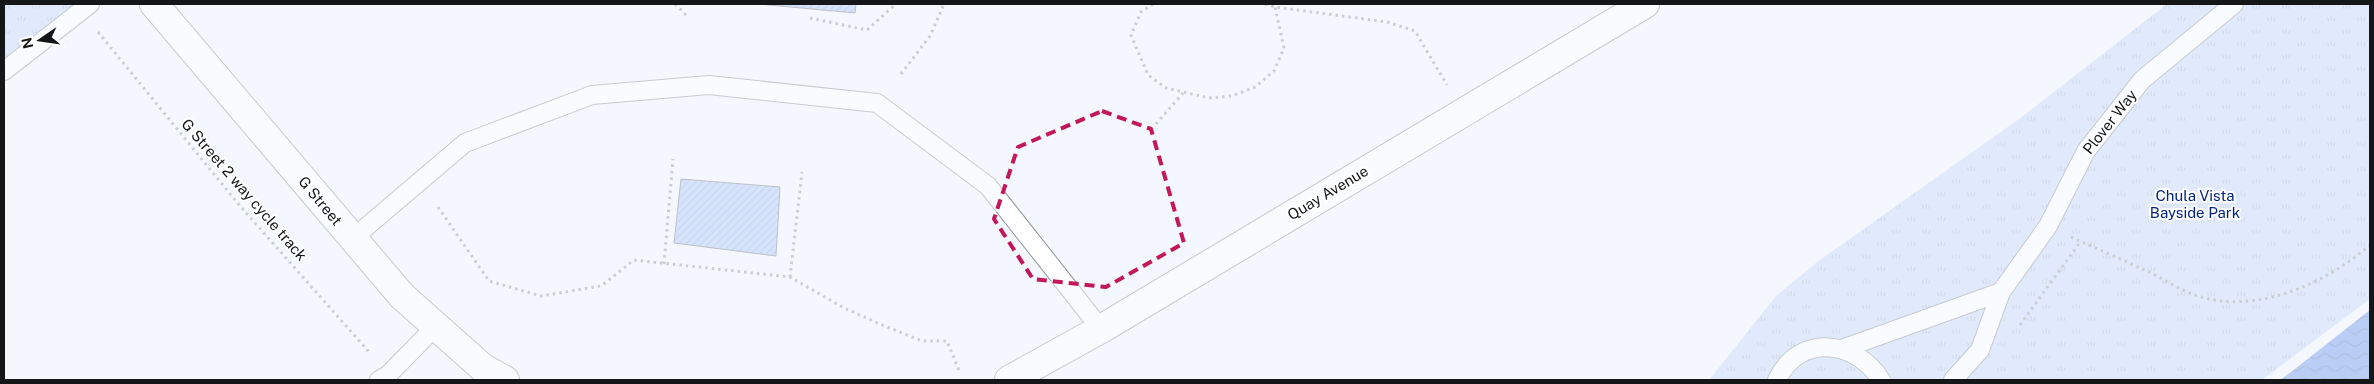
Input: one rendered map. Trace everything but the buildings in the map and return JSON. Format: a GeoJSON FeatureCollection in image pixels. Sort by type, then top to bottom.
{"type":"FeatureCollection","features":[{"type":"Feature","properties":{"kind":"street","name":"G Street"},"geometry":{"type":"LineString","coordinates":[[154,4],[402,296],[482,368],[505,380]]}},
{"type":"Feature","properties":{"kind":"street","name":"Quay Avenue"},"geometry":{"type":"LineString","coordinates":[[1009,380],[1101,329],[1645,4]]}},
{"type":"Feature","properties":{"kind":"lane","name":"Plover Way"},"geometry":{"type":"LineString","coordinates":[[1953,380],[1980,350],[2001,292],[2048,226],[2086,151],[2142,80],[2234,4]]}},
{"type":"Feature","properties":{"kind":"lane"},"geometry":{"type":"LineString","coordinates":[[4,71],[86,7]]}},
{"type":"Feature","properties":{"kind":"lane"},"geometry":{"type":"LineString","coordinates":[[352,239],[465,143],[592,95],[709,85],[877,103],[988,186],[1101,329]]}},
{"type":"Feature","properties":{"kind":"lane"},"geometry":{"type":"LineString","coordinates":[[1842,349],[2001,292]]}},
{"type":"Feature","properties":{"kind":"lane"},"geometry":{"type":"LineString","coordinates":[[384,378],[436,326]]}},
{"type":"Feature","properties":{"kind":"lane"},"geometry":{"type":"LineString","coordinates":[[1777,380],[1787,364],[1801,354],[1828,347],[1842,349],[1858,355],[1872,366],[1881,380]]}},
{"type":"Feature","properties":{"kind":"path"},"geometry":{"type":"LineString","coordinates":[[675,4],[688,17]]}},
{"type":"Feature","properties":{"kind":"path"},"geometry":{"type":"LineString","coordinates":[[810,18],[867,30],[896,4]]}},
{"type":"Feature","properties":{"kind":"path"},"geometry":{"type":"LineString","coordinates":[[901,74],[930,36],[944,4]]}},
{"type":"Feature","properties":{"kind":"path"},"geometry":{"type":"LineString","coordinates":[[1153,4],[1141,12],[1130,35],[1136,53],[1148,75],[1166,88],[1209,98],[1232,96],[1255,87],[1274,70],[1284,48],[1275,7]]}},
{"type":"Feature","properties":{"kind":"path"},"geometry":{"type":"LineString","coordinates":[[1265,4],[1275,7],[1387,22],[1415,31],[1447,86]]}},
{"type":"Feature","properties":{"kind":"path","name":"G Street 2 way cycle track"},"geometry":{"type":"LineString","coordinates":[[86,7],[112,52],[240,206],[354,332],[384,378]]}},
{"type":"Feature","properties":{"kind":"path"},"geometry":{"type":"LineString","coordinates":[[1156,124],[1183,93]]}},
{"type":"Feature","properties":{"kind":"path"},"geometry":{"type":"LineString","coordinates":[[664,264],[672,159]]}},
{"type":"Feature","properties":{"kind":"path"},"geometry":{"type":"LineString","coordinates":[[790,277],[802,172]]}},
{"type":"Feature","properties":{"kind":"path"},"geometry":{"type":"LineString","coordinates":[[438,207],[489,280],[541,296],[601,286],[634,260],[790,277],[844,308],[880,324],[922,341],[947,341],[960,373]]}},
{"type":"Feature","properties":{"kind":"path"},"geometry":{"type":"LineString","coordinates":[[2048,226],[2196,295],[2234,302],[2278,295],[2315,282],[2351,262],[2370,245]]}},
{"type":"Feature","properties":{"kind":"path"},"geometry":{"type":"LineString","coordinates":[[2017,329],[2081,241]]}},
{"type":"Feature","properties":{"kind":"highlighted area"},"geometry":{"type":"Polygon","coordinates":[[[1102,111],[1151,129],[1184,243],[1106,287],[1033,279],[994,219],[1018,147],[1102,111]]]}},
{"type":"Feature","properties":{"kind":"green space"},"geometry":{"type":"Polygon","coordinates":[[[4,4],[83,4],[4,62],[4,4]]]}},
{"type":"Feature","properties":{"kind":"green space","name":"Chula Vista Bayside Park"},"geometry":{"type":"Polygon","coordinates":[[[2167,4],[2370,4],[2370,299],[2262,380],[1709,380],[1776,296],[1817,262],[2019,119],[2167,4]]]}},
{"type":"Feature","properties":{"kind":"water"},"geometry":{"type":"Polygon","coordinates":[[[2370,310],[2370,380],[2280,380],[2291,372],[2370,310]]]}}]}
